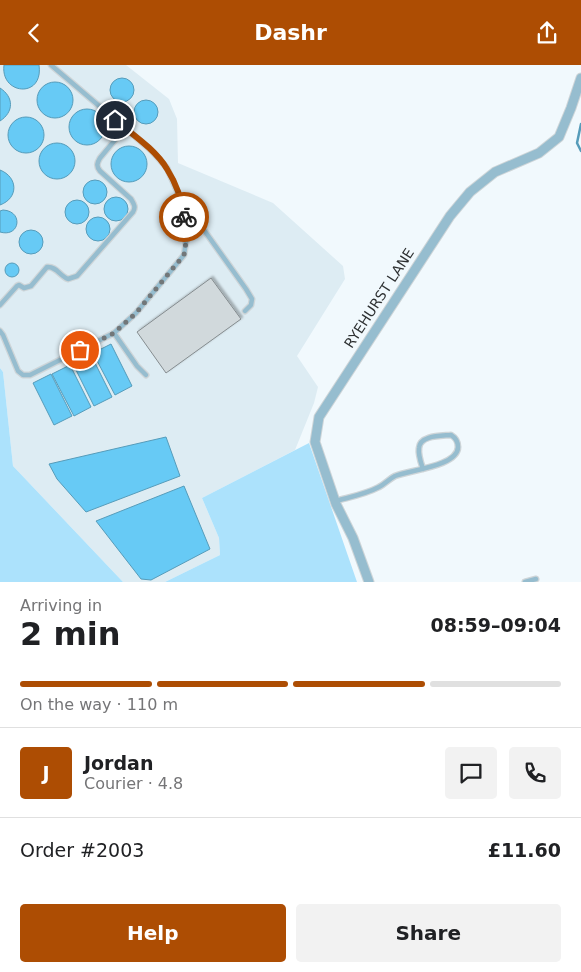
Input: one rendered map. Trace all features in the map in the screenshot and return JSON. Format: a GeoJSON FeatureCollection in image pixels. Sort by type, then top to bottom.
{"type":"FeatureCollection","features":[{"type":"Feature","properties":{"kind":"street","name":"RYEHURST LANE"},"geometry":{"type":"LineString","coordinates":[[369,582],[353,538],[336,501],[315,442],[319,417],[450,216],[470,192],[495,172],[539,153],[559,137],[581,78]]}},
{"type":"Feature","properties":{"kind":"lane"},"geometry":{"type":"LineString","coordinates":[[51,65],[151,150],[167,168],[182,202],[252,299],[251,305],[245,311]]}},
{"type":"Feature","properties":{"kind":"lane"},"geometry":{"type":"LineString","coordinates":[[0,305],[17,286],[19,285],[24,288],[31,286],[47,267],[54,268],[68,279],[77,276],[133,212],[135,209],[131,199],[100,171],[97,165],[100,158],[125,128]]}},
{"type":"Feature","properties":{"kind":"lane"},"geometry":{"type":"LineString","coordinates":[[0,331],[18,371],[27,376],[114,333],[136,313],[184,255],[187,235],[182,202]]}},
{"type":"Feature","properties":{"kind":"lane"},"geometry":{"type":"LineString","coordinates":[[114,333],[137,366],[146,375]]}},
{"type":"Feature","properties":{"kind":"lane"},"geometry":{"type":"LineString","coordinates":[[336,501],[378,488],[394,477],[423,469],[443,463],[456,455],[457,439],[451,435],[425,439],[418,450],[423,469]]}},
{"type":"Feature","properties":{"kind":"lane"},"geometry":{"type":"LineString","coordinates":[[525,582],[536,579]]}},
{"type":"Feature","properties":{"kind":"shaded area"},"geometry":{"type":"Polygon","coordinates":[[[0,65],[126,65],[169,99],[177,119],[178,163],[273,203],[343,266],[345,279],[297,356],[318,387],[314,403],[295,450],[202,498],[219,538],[220,555],[165,582],[123,582],[13,466],[3,372],[0,368],[0,65]]]}},
{"type":"Feature","properties":{"kind":"shaded area"},"geometry":{"type":"Polygon","coordinates":[[[4,65],[39,65],[39,76],[35,84],[29,88],[15,87],[8,82],[4,65]]]}},
{"type":"Feature","properties":{"kind":"shaded area"},"geometry":{"type":"Polygon","coordinates":[[[122,78],[130,82],[134,90],[130,98],[122,102],[114,98],[110,90],[114,82],[122,78]]]}},
{"type":"Feature","properties":{"kind":"shaded area"},"geometry":{"type":"Polygon","coordinates":[[[55,82],[62,83],[68,87],[72,93],[72,107],[68,113],[62,117],[55,118],[48,117],[42,113],[38,107],[37,100],[38,93],[42,87],[48,83],[55,82]]]}},
{"type":"Feature","properties":{"kind":"shaded area"},"geometry":{"type":"Polygon","coordinates":[[[0,88],[10,100],[10,109],[0,121],[0,88]]]}},
{"type":"Feature","properties":{"kind":"shaded area"},"geometry":{"type":"Polygon","coordinates":[[[146,100],[154,104],[158,112],[154,120],[146,124],[138,120],[134,112],[138,104],[146,100]]]}},
{"type":"Feature","properties":{"kind":"shaded area"},"geometry":{"type":"Polygon","coordinates":[[[87,109],[94,110],[100,114],[104,120],[104,134],[100,140],[94,144],[87,145],[80,144],[74,140],[70,134],[69,127],[70,120],[74,114],[80,110],[87,109]]]}},
{"type":"Feature","properties":{"kind":"shaded area"},"geometry":{"type":"Polygon","coordinates":[[[26,117],[33,118],[39,122],[43,128],[43,142],[39,148],[33,152],[26,153],[19,152],[13,148],[9,142],[8,135],[9,128],[13,122],[19,118],[26,117]]]}},
{"type":"Feature","properties":{"kind":"shaded area"},"geometry":{"type":"Polygon","coordinates":[[[57,143],[64,144],[70,148],[74,154],[74,168],[70,174],[64,178],[57,179],[50,178],[44,174],[40,168],[39,161],[40,154],[44,148],[50,144],[57,143]]]}},
{"type":"Feature","properties":{"kind":"shaded area"},"geometry":{"type":"Polygon","coordinates":[[[129,146],[136,147],[142,151],[146,157],[146,171],[142,177],[136,181],[129,182],[122,181],[116,177],[112,171],[111,164],[112,157],[116,151],[122,147],[129,146]]]}},
{"type":"Feature","properties":{"kind":"shaded area"},"geometry":{"type":"Polygon","coordinates":[[[0,170],[10,177],[14,187],[11,198],[0,205],[0,170]]]}},
{"type":"Feature","properties":{"kind":"shaded area"},"geometry":{"type":"Polygon","coordinates":[[[95,180],[103,184],[107,192],[103,200],[95,204],[87,200],[83,192],[87,184],[95,180]]]}},
{"type":"Feature","properties":{"kind":"shaded area"},"geometry":{"type":"Polygon","coordinates":[[[116,197],[124,201],[128,209],[124,217],[116,221],[108,217],[104,209],[108,201],[116,197]]]}},
{"type":"Feature","properties":{"kind":"shaded area"},"geometry":{"type":"Polygon","coordinates":[[[77,200],[85,204],[89,212],[85,220],[77,224],[69,220],[65,212],[69,204],[77,200]]]}},
{"type":"Feature","properties":{"kind":"shaded area"},"geometry":{"type":"Polygon","coordinates":[[[0,211],[10,211],[17,219],[15,228],[7,233],[0,232],[0,211]]]}},
{"type":"Feature","properties":{"kind":"shaded area"},"geometry":{"type":"Polygon","coordinates":[[[98,217],[106,221],[110,229],[106,237],[98,241],[90,237],[86,229],[90,221],[98,217]]]}},
{"type":"Feature","properties":{"kind":"shaded area"},"geometry":{"type":"Polygon","coordinates":[[[31,230],[39,234],[43,242],[39,250],[31,254],[23,250],[19,242],[23,234],[31,230]]]}},
{"type":"Feature","properties":{"kind":"shaded area"},"geometry":{"type":"Polygon","coordinates":[[[9,263],[15,263],[19,270],[15,277],[9,277],[5,273],[5,267],[9,263]]]}},
{"type":"Feature","properties":{"kind":"shaded area"},"geometry":{"type":"Polygon","coordinates":[[[111,344],[132,386],[115,395],[93,353],[111,344]]]}},
{"type":"Feature","properties":{"kind":"shaded area"},"geometry":{"type":"Polygon","coordinates":[[[91,355],[112,397],[94,406],[73,364],[91,355]]]}},
{"type":"Feature","properties":{"kind":"shaded area"},"geometry":{"type":"Polygon","coordinates":[[[70,365],[91,407],[74,416],[52,374],[70,365]]]}},
{"type":"Feature","properties":{"kind":"shaded area"},"geometry":{"type":"Polygon","coordinates":[[[0,368],[3,372],[13,466],[123,582],[0,582],[0,368]]]}},
{"type":"Feature","properties":{"kind":"shaded area"},"geometry":{"type":"Polygon","coordinates":[[[51,374],[72,416],[54,425],[33,383],[51,374]]]}},
{"type":"Feature","properties":{"kind":"shaded area"},"geometry":{"type":"Polygon","coordinates":[[[166,437],[180,476],[86,512],[57,479],[49,464],[166,437]]]}},
{"type":"Feature","properties":{"kind":"shaded area"},"geometry":{"type":"Polygon","coordinates":[[[309,443],[357,582],[165,582],[220,555],[219,538],[202,498],[309,443]]]}},
{"type":"Feature","properties":{"kind":"shaded area"},"geometry":{"type":"Polygon","coordinates":[[[184,486],[210,549],[151,580],[141,579],[96,521],[184,486]]]}},
{"type":"Feature","properties":{"kind":"building"},"geometry":{"type":"Polygon","coordinates":[[[211,278],[241,319],[166,373],[137,332],[211,278]]]}},
{"type":"Feature","properties":{"kind":"waterway"},"geometry":{"type":"LineString","coordinates":[[581,124],[577,143],[581,151]]}},
{"type":"Feature","properties":{"kind":"way so far"},"geometry":{"type":"LineString","coordinates":[[80,350],[114,333],[136,313],[184,255],[187,235],[184,217]]}},
{"type":"Feature","properties":{"kind":"route"},"geometry":{"type":"LineString","coordinates":[[115,120],[151,150],[167,168],[182,202],[184,217]]}}]}
